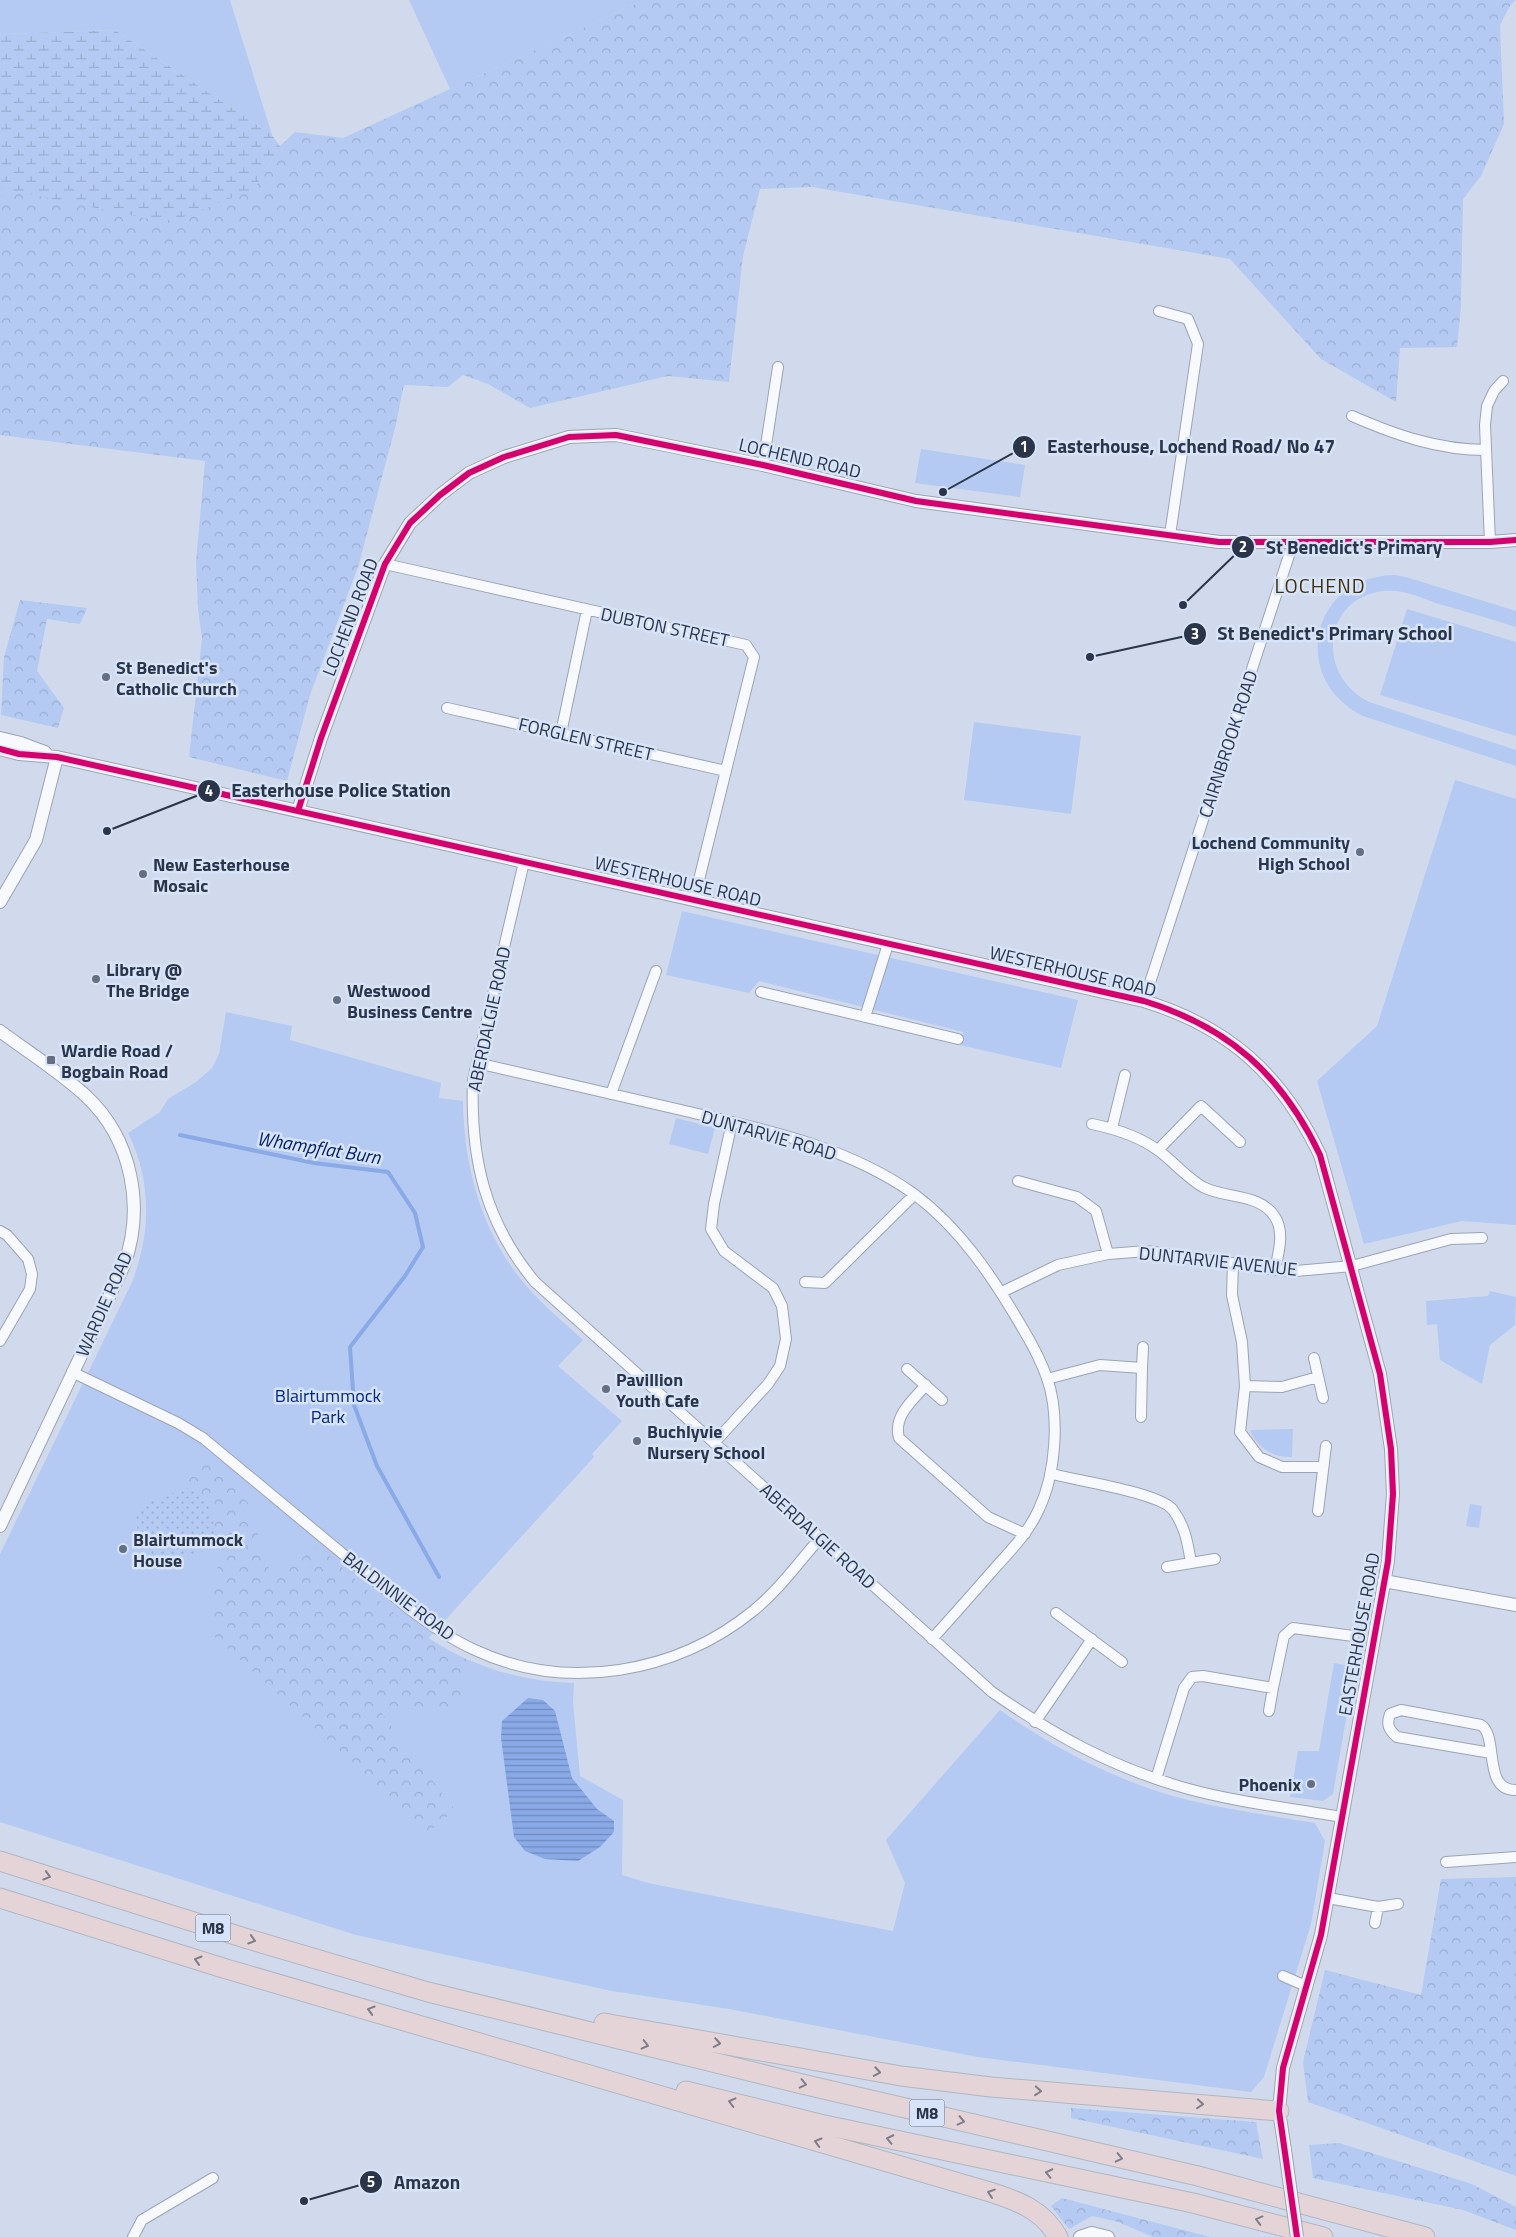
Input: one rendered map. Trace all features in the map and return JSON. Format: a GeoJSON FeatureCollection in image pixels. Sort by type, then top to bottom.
{"type":"FeatureCollection","features":[{"type":"Feature","properties":{"kind":"highway","name":"M8"},"geometry":{"type":"LineString","coordinates":[[0,1861],[248,1939],[428,1992],[802,2084],[1198,2176],[1425,2237]]}},
{"type":"Feature","properties":{"kind":"highway","name":"M8"},"geometry":{"type":"LineString","coordinates":[[0,1898],[223,1968],[990,2192],[1034,2209],[1054,2228],[1058,2237]]}},
{"type":"Feature","properties":{"kind":"highway"},"geometry":{"type":"LineString","coordinates":[[428,1992],[901,2076],[991,2087],[1279,2111]]}},
{"type":"Feature","properties":{"kind":"highway","name":"M8"},"geometry":{"type":"LineString","coordinates":[[418,2024],[820,2124],[1193,2203],[1323,2237]]}},
{"type":"Feature","properties":{"kind":"street"},"geometry":{"type":"LineString","coordinates":[[1159,311],[1188,319],[1198,344],[1170,535]]}},
{"type":"Feature","properties":{"kind":"street"},"geometry":{"type":"LineString","coordinates":[[763,465],[778,367]]}},
{"type":"Feature","properties":{"kind":"street"},"geometry":{"type":"LineString","coordinates":[[1490,542],[1485,425],[1488,406],[1494,391],[1503,381]]}},
{"type":"Feature","properties":{"kind":"street"},"geometry":{"type":"LineString","coordinates":[[1352,416],[1397,435],[1458,450],[1486,450]]}},
{"type":"Feature","properties":{"kind":"street","name":"LOCHEND ROAD"},"geometry":{"type":"LineString","coordinates":[[298,811],[321,738],[385,564],[410,523],[440,495],[469,473],[504,456],[569,437],[616,435],[763,465],[916,501],[1219,542],[1490,542],[1516,540]]}},
{"type":"Feature","properties":{"kind":"street","name":"CAIRNBROOK ROAD"},"geometry":{"type":"LineString","coordinates":[[1144,1001],[1293,543]]}},
{"type":"Feature","properties":{"kind":"street","name":"DUBTON STREET"},"geometry":{"type":"LineString","coordinates":[[385,564],[746,645],[754,656],[694,900]]}},
{"type":"Feature","properties":{"kind":"street"},"geometry":{"type":"LineString","coordinates":[[561,734],[588,610]]}},
{"type":"Feature","properties":{"kind":"street","name":"FORGLEN STREET"},"geometry":{"type":"LineString","coordinates":[[447,708],[726,771]]}},
{"type":"Feature","properties":{"kind":"street","name":"WESTERHOUSE ROAD"},"geometry":{"type":"LineString","coordinates":[[0,738],[21,743],[57,757]]}},
{"type":"Feature","properties":{"kind":"street","name":"WESTERHOUSE ROAD"},"geometry":{"type":"LineString","coordinates":[[0,749],[19,754],[57,757],[1144,1001],[1172,1010],[1229,1040],[1269,1074],[1307,1126]]}},
{"type":"Feature","properties":{"kind":"street"},"geometry":{"type":"LineString","coordinates":[[0,902],[36,840],[57,757]]}},
{"type":"Feature","properties":{"kind":"street","name":"ABERDALGIE ROAD"},"geometry":{"type":"LineString","coordinates":[[524,862],[473,1080],[472,1104],[476,1159],[495,1219],[509,1246],[526,1271],[546,1293],[932,1639],[992,1692],[1036,1722],[1100,1757],[1156,1779],[1214,1795],[1342,1817]]}},
{"type":"Feature","properties":{"kind":"street"},"geometry":{"type":"LineString","coordinates":[[866,1017],[888,944]]}},
{"type":"Feature","properties":{"kind":"street"},"geometry":{"type":"LineString","coordinates":[[611,1094],[656,971]]}},
{"type":"Feature","properties":{"kind":"street"},"geometry":{"type":"LineString","coordinates":[[761,992],[958,1038]]}},
{"type":"Feature","properties":{"kind":"street","name":"WARDIE ROAD"},"geometry":{"type":"LineString","coordinates":[[0,1031],[73,1085],[98,1110],[118,1139],[131,1177],[134,1209],[129,1252],[0,1526]]}},
{"type":"Feature","properties":{"kind":"street","name":"DUNTARVIE ROAD"},"geometry":{"type":"LineString","coordinates":[[478,1063],[732,1122],[836,1151],[882,1174],[914,1194],[944,1220],[984,1266],[1002,1292],[1029,1339],[1048,1379],[1054,1422],[1052,1474],[1039,1510],[1025,1534],[932,1639]]}},
{"type":"Feature","properties":{"kind":"street"},"geometry":{"type":"LineString","coordinates":[[1112,1128],[1125,1075]]}},
{"type":"Feature","properties":{"kind":"street"},"geometry":{"type":"LineString","coordinates":[[1158,1150],[1200,1106],[1240,1142]]}},
{"type":"Feature","properties":{"kind":"street"},"geometry":{"type":"LineString","coordinates":[[714,1443],[768,1384],[780,1366],[786,1339],[782,1306],[773,1288],[724,1251],[711,1229],[714,1204],[732,1122]]}},
{"type":"Feature","properties":{"kind":"street"},"geometry":{"type":"LineString","coordinates":[[1092,1124],[1112,1128],[1142,1140],[1158,1150],[1204,1187],[1261,1204],[1276,1218],[1281,1238],[1275,1270]]}},
{"type":"Feature","properties":{"kind":"street","name":"EASTERHOUSE ROAD"},"geometry":{"type":"LineString","coordinates":[[1297,2237],[1279,2111],[1282,2068],[1315,1959],[1328,1898],[1384,1581],[1392,1507],[1391,1449],[1380,1374],[1352,1266],[1320,1155],[1307,1126]]}},
{"type":"Feature","properties":{"kind":"street"},"geometry":{"type":"LineString","coordinates":[[1018,1181],[1077,1197],[1096,1211],[1108,1254]]}},
{"type":"Feature","properties":{"kind":"street"},"geometry":{"type":"LineString","coordinates":[[805,1282],[825,1282],[914,1194]]}},
{"type":"Feature","properties":{"kind":"street"},"geometry":{"type":"LineString","coordinates":[[0,1231],[7,1235],[28,1260],[32,1274],[30,1289],[0,1341]]}},
{"type":"Feature","properties":{"kind":"street","name":"DUNTARVIE AVENUE"},"geometry":{"type":"LineString","coordinates":[[1002,1292],[1058,1265],[1108,1254],[1147,1251],[1275,1270],[1296,1271],[1352,1266],[1451,1239],[1482,1238]]}},
{"type":"Feature","properties":{"kind":"street"},"geometry":{"type":"LineString","coordinates":[[1233,1263],[1232,1295],[1242,1342],[1245,1386],[1240,1432],[1259,1457],[1282,1467],[1323,1467]]}},
{"type":"Feature","properties":{"kind":"street"},"geometry":{"type":"LineString","coordinates":[[1141,1417],[1143,1347]]}},
{"type":"Feature","properties":{"kind":"street"},"geometry":{"type":"LineString","coordinates":[[1314,1358],[1323,1398]]}},
{"type":"Feature","properties":{"kind":"street"},"geometry":{"type":"LineString","coordinates":[[1048,1379],[1100,1365],[1142,1368]]}},
{"type":"Feature","properties":{"kind":"street"},"geometry":{"type":"LineString","coordinates":[[907,1369],[942,1400]]}},
{"type":"Feature","properties":{"kind":"street","name":"BALDINNIE ROAD"},"geometry":{"type":"LineString","coordinates":[[72,1372],[178,1423],[203,1438],[408,1608],[442,1632],[491,1657],[537,1669],[585,1673],[623,1670],[669,1658],[689,1650],[726,1630],[754,1610],[820,1538]]}},
{"type":"Feature","properties":{"kind":"street"},"geometry":{"type":"LineString","coordinates":[[1245,1386],[1282,1387],[1318,1377]]}},
{"type":"Feature","properties":{"kind":"street"},"geometry":{"type":"LineString","coordinates":[[926,1386],[900,1416],[896,1428],[899,1438],[988,1517],[1025,1534]]}},
{"type":"Feature","properties":{"kind":"street"},"geometry":{"type":"LineString","coordinates":[[1318,1511],[1326,1446]]}},
{"type":"Feature","properties":{"kind":"street"},"geometry":{"type":"LineString","coordinates":[[1052,1474],[1155,1498],[1172,1508],[1187,1536],[1191,1563]]}},
{"type":"Feature","properties":{"kind":"street"},"geometry":{"type":"LineString","coordinates":[[1167,1567],[1215,1559]]}},
{"type":"Feature","properties":{"kind":"street"},"geometry":{"type":"LineString","coordinates":[[1384,1581],[1516,1605]]}},
{"type":"Feature","properties":{"kind":"street"},"geometry":{"type":"LineString","coordinates":[[1056,1613],[1122,1662]]}},
{"type":"Feature","properties":{"kind":"street"},"geometry":{"type":"LineString","coordinates":[[1269,1711],[1284,1636],[1293,1628],[1353,1636]]}},
{"type":"Feature","properties":{"kind":"street"},"geometry":{"type":"LineString","coordinates":[[1036,1722],[1092,1639]]}},
{"type":"Feature","properties":{"kind":"street"},"geometry":{"type":"LineString","coordinates":[[1156,1779],[1184,1688],[1192,1677],[1203,1676],[1274,1688]]}},
{"type":"Feature","properties":{"kind":"street"},"geometry":{"type":"LineString","coordinates":[[1491,1754],[1397,1737],[1390,1730],[1388,1719],[1390,1714],[1401,1710],[1481,1725],[1487,1732],[1497,1779],[1506,1788],[1516,1790]]}},
{"type":"Feature","properties":{"kind":"street"},"geometry":{"type":"LineString","coordinates":[[1446,1862],[1516,1857]]}},
{"type":"Feature","properties":{"kind":"street"},"geometry":{"type":"LineString","coordinates":[[1328,1898],[1378,1907],[1398,1904]]}},
{"type":"Feature","properties":{"kind":"street"},"geometry":{"type":"LineString","coordinates":[[1375,1923],[1378,1907]]}},
{"type":"Feature","properties":{"kind":"street"},"geometry":{"type":"LineString","coordinates":[[1283,1976],[1306,1986]]}},
{"type":"Feature","properties":{"kind":"street"},"geometry":{"type":"LineString","coordinates":[[133,2237],[142,2220],[213,2178]]}},
{"type":"Feature","properties":{"kind":"street"},"geometry":{"type":"LineString","coordinates":[[1080,2237],[1092,2233],[1108,2237]]}},
{"type":"Feature","properties":{"kind":"green space"},"geometry":{"type":"Polygon","coordinates":[[[0,0],[230,0],[272,135],[115,30],[6,34],[0,36],[0,0]]]}},
{"type":"Feature","properties":{"kind":"green space"},"geometry":{"type":"Polygon","coordinates":[[[409,0],[644,0],[450,89],[409,0]]]}},
{"type":"Feature","properties":{"kind":"green space"},"geometry":{"type":"Polygon","coordinates":[[[644,0],[1516,0],[1511,4],[1500,25],[1504,124],[1481,176],[1463,199],[1461,306],[1457,347],[1400,348],[1396,402],[1321,359],[1230,259],[812,187],[760,189],[743,256],[729,382],[668,376],[530,408],[488,384],[463,375],[448,387],[404,385],[395,428],[359,564],[310,695],[287,781],[189,757],[202,638],[198,610],[196,562],[205,461],[0,435],[0,193],[10,190],[254,189],[280,146],[295,132],[343,138],[644,0]]]}},
{"type":"Feature","properties":{"kind":"green space"},"geometry":{"type":"Polygon","coordinates":[[[115,30],[272,135],[280,146],[254,189],[168,223],[10,190],[0,193],[0,36],[6,34],[115,30]]]}},
{"type":"Feature","properties":{"kind":"green space"},"geometry":{"type":"Polygon","coordinates":[[[921,449],[1025,465],[1020,497],[915,483],[921,449]]]}},
{"type":"Feature","properties":{"kind":"green space"},"geometry":{"type":"Polygon","coordinates":[[[1394,575],[1516,611],[1516,627],[1405,593],[1384,591],[1364,596],[1348,607],[1338,622],[1333,639],[1334,657],[1340,674],[1352,690],[1369,702],[1516,750],[1516,766],[1363,716],[1340,699],[1325,679],[1318,656],[1319,632],[1328,611],[1343,593],[1366,580],[1394,575]]]}},
{"type":"Feature","properties":{"kind":"green space"},"geometry":{"type":"Polygon","coordinates":[[[20,600],[87,608],[80,624],[47,619],[37,671],[64,708],[58,728],[1,715],[4,657],[20,600]]]}},
{"type":"Feature","properties":{"kind":"green space"},"geometry":{"type":"Polygon","coordinates":[[[1407,609],[1516,642],[1516,736],[1380,695],[1407,609]]]}},
{"type":"Feature","properties":{"kind":"green space"},"geometry":{"type":"Polygon","coordinates":[[[974,722],[1081,736],[1071,814],[964,800],[974,722]]]}},
{"type":"Feature","properties":{"kind":"green space"},"geometry":{"type":"Polygon","coordinates":[[[1455,780],[1516,799],[1516,1225],[1462,1221],[1364,1244],[1317,1081],[1377,1026],[1455,780]]]}},
{"type":"Feature","properties":{"kind":"green space"},"geometry":{"type":"Polygon","coordinates":[[[682,911],[1078,1000],[1061,1068],[960,1045],[963,1032],[759,981],[749,993],[666,975],[682,911]]]}},
{"type":"Feature","properties":{"kind":"green space","name":"Blairtummock Park"},"geometry":{"type":"Polygon","coordinates":[[[226,1012],[292,1026],[290,1040],[441,1083],[439,1098],[463,1101],[464,1127],[472,1177],[488,1226],[514,1270],[530,1290],[583,1340],[558,1366],[622,1421],[592,1454],[594,1457],[428,1639],[462,1657],[498,1671],[535,1680],[574,1683],[573,1702],[580,1776],[623,1800],[622,1875],[648,1883],[893,1931],[905,1883],[886,1840],[1000,1710],[1044,1739],[1090,1764],[1163,1793],[1204,1804],[1315,1823],[1325,1841],[1311,1924],[1264,2077],[1251,2092],[978,2057],[729,2009],[612,1991],[356,1935],[0,1822],[0,1554],[132,1282],[138,1263],[143,1245],[145,1226],[145,1188],[136,1151],[128,1133],[160,1112],[168,1099],[196,1082],[212,1068],[219,1054],[226,1012]]]}},
{"type":"Feature","properties":{"kind":"green space"},"geometry":{"type":"Polygon","coordinates":[[[676,1118],[715,1128],[708,1154],[669,1144],[676,1118]]]}},
{"type":"Feature","properties":{"kind":"green space"},"geometry":{"type":"Polygon","coordinates":[[[1490,1291],[1516,1297],[1515,1325],[1490,1345],[1482,1384],[1440,1360],[1437,1324],[1427,1325],[1426,1301],[1488,1296],[1490,1291]]]}},
{"type":"Feature","properties":{"kind":"green space"},"geometry":{"type":"Polygon","coordinates":[[[1293,1429],[1292,1457],[1279,1456],[1267,1451],[1257,1442],[1250,1430],[1293,1429]]]}},
{"type":"Feature","properties":{"kind":"green space"},"geometry":{"type":"Polygon","coordinates":[[[204,1455],[228,1473],[248,1503],[272,1579],[319,1546],[388,1608],[425,1636],[466,1659],[461,1701],[438,1712],[374,1703],[455,1810],[429,1832],[214,1636],[213,1594],[221,1546],[204,1493],[186,1488],[181,1475],[204,1455]]]}},
{"type":"Feature","properties":{"kind":"green space"},"geometry":{"type":"Polygon","coordinates":[[[186,1488],[204,1493],[221,1546],[150,1568],[133,1515],[142,1505],[186,1488]]]}},
{"type":"Feature","properties":{"kind":"green space"},"geometry":{"type":"Polygon","coordinates":[[[1470,1504],[1482,1506],[1479,1528],[1466,1526],[1470,1504]]]}},
{"type":"Feature","properties":{"kind":"green space"},"geometry":{"type":"Polygon","coordinates":[[[1334,1663],[1355,1667],[1333,1794],[1323,1801],[1290,1797],[1298,1751],[1319,1751],[1334,1663]]]}},
{"type":"Feature","properties":{"kind":"green space"},"geometry":{"type":"Polygon","coordinates":[[[1516,1877],[1516,2176],[1308,2102],[1303,2062],[1325,1970],[1421,1995],[1441,1879],[1516,1877]]]}},
{"type":"Feature","properties":{"kind":"green space"},"geometry":{"type":"Polygon","coordinates":[[[1071,2108],[1256,2122],[1263,2159],[1071,2118],[1071,2108]]]}},
{"type":"Feature","properties":{"kind":"green space"},"geometry":{"type":"Polygon","coordinates":[[[1339,2143],[1472,2184],[1516,2207],[1516,2230],[1463,2210],[1313,2178],[1309,2145],[1339,2143]]]}},
{"type":"Feature","properties":{"kind":"green space"},"geometry":{"type":"Polygon","coordinates":[[[1062,2198],[1210,2237],[1153,2237],[1118,2222],[1092,2216],[1069,2229],[1051,2206],[1062,2198]]]}},
{"type":"Feature","properties":{"kind":"shaded area"},"geometry":{"type":"Polygon","coordinates":[[[528,1698],[543,1700],[555,1711],[572,1778],[597,1809],[614,1821],[614,1832],[600,1847],[578,1861],[545,1859],[525,1851],[514,1837],[501,1738],[502,1721],[528,1698]]]}},
{"type":"Feature","properties":{"kind":"waterway","name":"Whampflat Burn"},"geometry":{"type":"LineString","coordinates":[[180,1135],[314,1163],[388,1172],[415,1213],[423,1247],[405,1276],[350,1347],[354,1405],[377,1466],[439,1577]]}},
{"type":"Feature","properties":{"kind":"cycle path"},"geometry":{"type":"LineString","coordinates":[[298,811],[321,738],[385,564],[410,523],[440,495],[469,473],[504,457],[569,437],[616,435],[763,465],[916,501],[1219,542],[1490,542],[1516,540]]}},
{"type":"Feature","properties":{"kind":"cycle path"},"geometry":{"type":"LineString","coordinates":[[0,749],[19,754],[57,757],[1144,1001],[1202,1025],[1227,1040],[1250,1058],[1270,1078],[1305,1126],[1320,1155],[1380,1374],[1391,1449],[1393,1494],[1388,1561],[1321,1935],[1283,2068],[1279,2111],[1297,2237]]}},
{"type":"Feature","properties":{"kind":"place","name":"Easterhouse, Lochend Road/ No 47"},"geometry":{"type":"Point","coordinates":[943,492]}},
{"type":"Feature","properties":{"kind":"place","name":"St Benedict's Primary"},"geometry":{"type":"Point","coordinates":[1183,605]}},
{"type":"Feature","properties":{"kind":"place","name":"St Benedict's Primary School"},"geometry":{"type":"Point","coordinates":[1090,657]}},
{"type":"Feature","properties":{"kind":"place","name":"St Benedict's Catholic Church"},"geometry":{"type":"Point","coordinates":[106,677]}},
{"type":"Feature","properties":{"kind":"place","name":"Easterhouse Police Station"},"geometry":{"type":"Point","coordinates":[107,831]}},
{"type":"Feature","properties":{"kind":"place","name":"Lochend Community High School"},"geometry":{"type":"Point","coordinates":[1360,852]}},
{"type":"Feature","properties":{"kind":"place","name":"New Easterhouse Mosaic"},"geometry":{"type":"Point","coordinates":[143,874]}},
{"type":"Feature","properties":{"kind":"place","name":"Library @ The Bridge"},"geometry":{"type":"Point","coordinates":[96,979]}},
{"type":"Feature","properties":{"kind":"place","name":"Westwood Business Centre"},"geometry":{"type":"Point","coordinates":[337,1000]}},
{"type":"Feature","properties":{"kind":"place","name":"Wardie Road / Bogbain Road"},"geometry":{"type":"Point","coordinates":[51,1060]}},
{"type":"Feature","properties":{"kind":"place","name":"Pavillion Youth Cafe"},"geometry":{"type":"Point","coordinates":[606,1389]}},
{"type":"Feature","properties":{"kind":"place","name":"Buchlyvie Nursery School"},"geometry":{"type":"Point","coordinates":[637,1441]}},
{"type":"Feature","properties":{"kind":"place","name":"Blairtummock House"},"geometry":{"type":"Point","coordinates":[123,1549]}},
{"type":"Feature","properties":{"kind":"place","name":"Phoenix"},"geometry":{"type":"Point","coordinates":[1311,1784]}},
{"type":"Feature","properties":{"kind":"place","name":"Amazon"},"geometry":{"type":"Point","coordinates":[304,2201]}},
{"type":"Feature","properties":{"kind":"district","name":"LOCHEND"},"geometry":{"type":"Point","coordinates":[1320,585]}}]}
